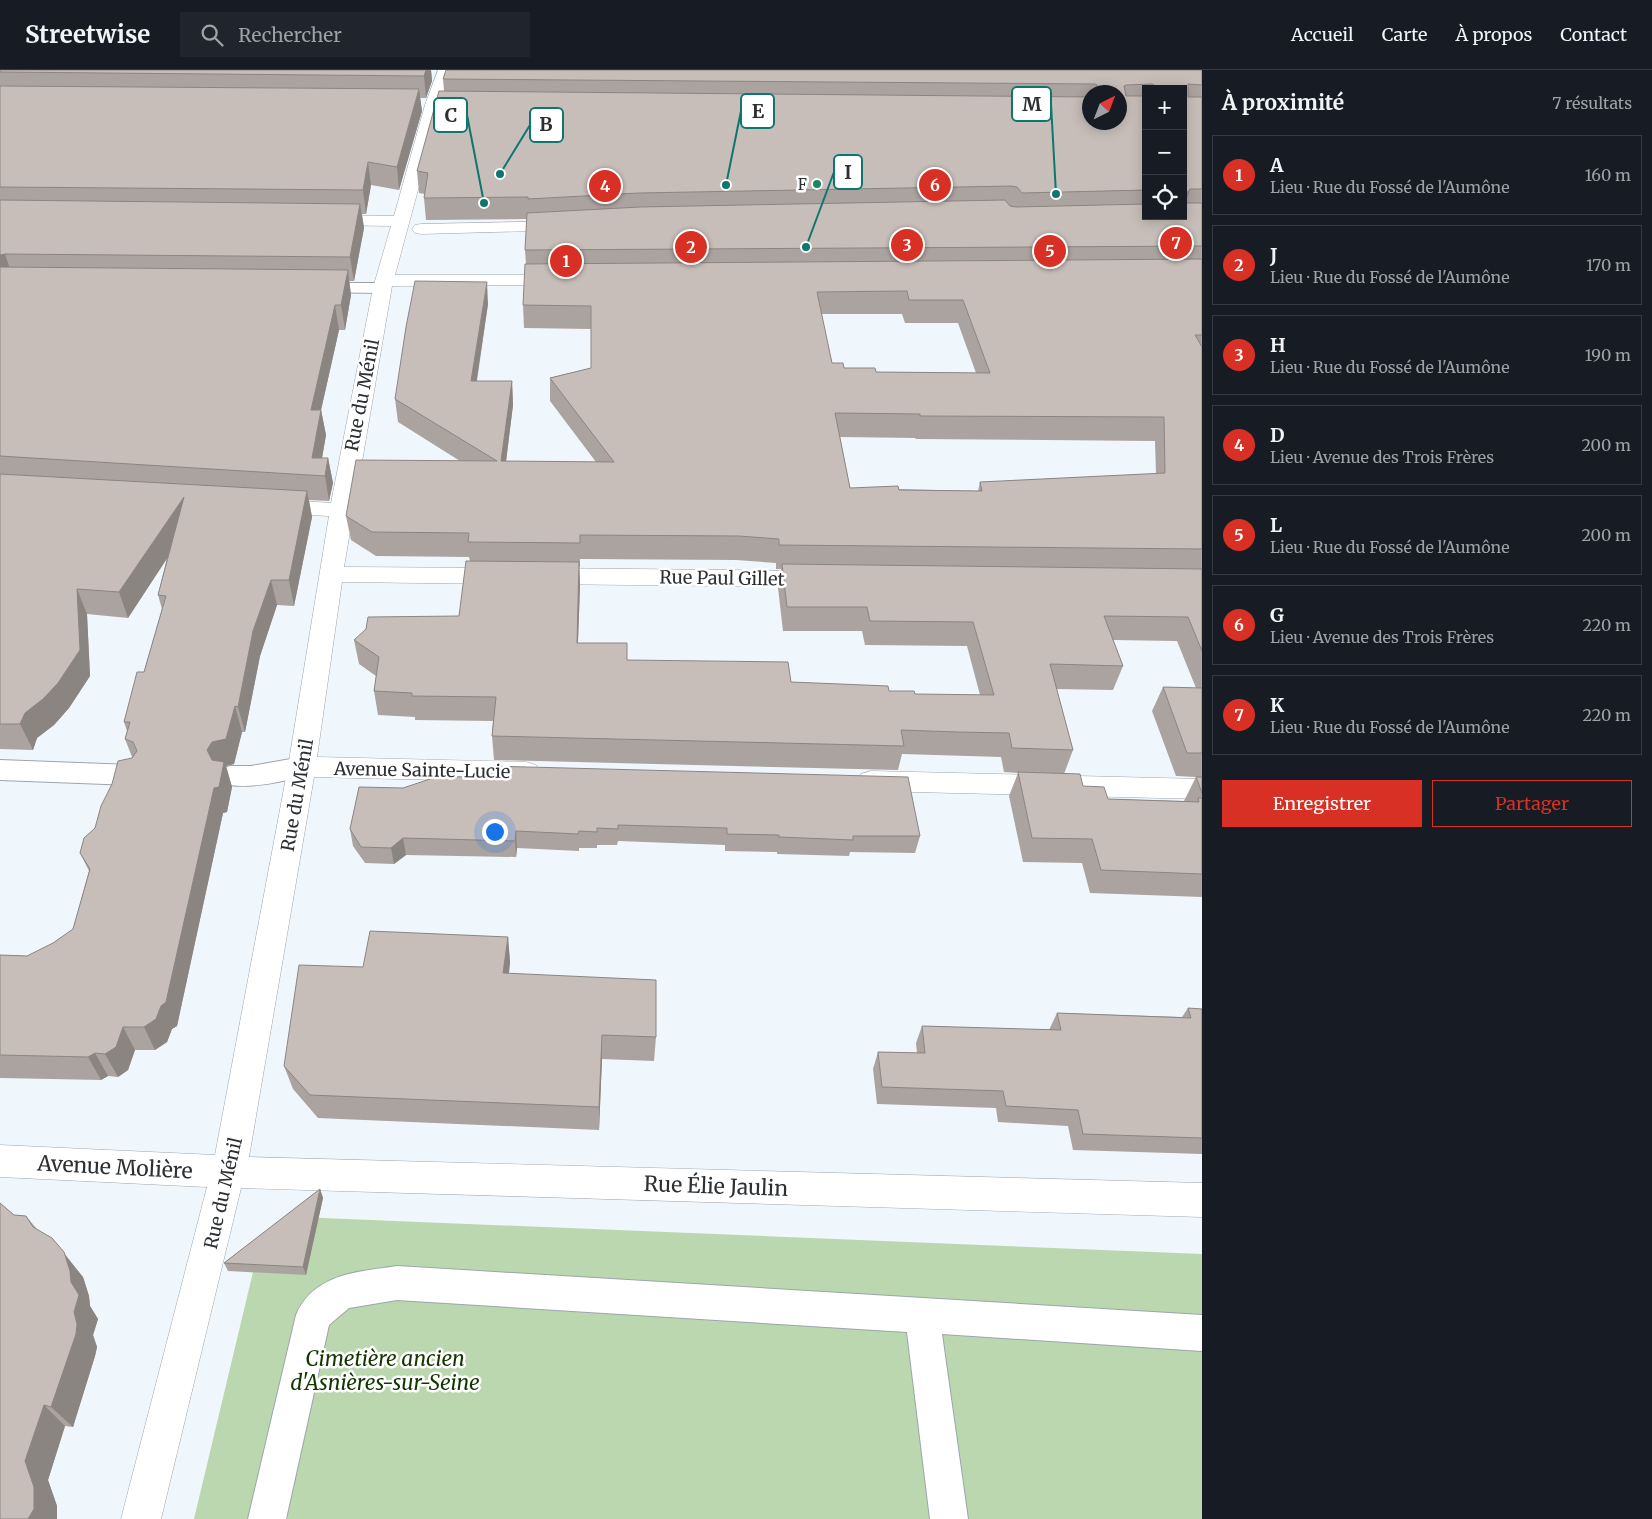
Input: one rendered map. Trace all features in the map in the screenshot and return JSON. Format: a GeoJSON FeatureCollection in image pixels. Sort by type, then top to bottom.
{"type":"FeatureCollection","features":[{"type":"Feature","properties":{"kind":"street","name":"Rue du Ménil"},"geometry":{"type":"LineString","coordinates":[[141,1519],[229,1172],[302,767],[341,510],[383,285],[411,225],[435,106],[445,70]]}},
{"type":"Feature","properties":{"kind":"street"},"geometry":{"type":"LineString","coordinates":[[313,220],[528,228],[584,225]]}},
{"type":"Feature","properties":{"kind":"street"},"geometry":{"type":"LineString","coordinates":[[383,285],[584,280]]}},
{"type":"Feature","properties":{"kind":"street"},"geometry":{"type":"LineString","coordinates":[[252,505],[341,510]]}},
{"type":"Feature","properties":{"kind":"street","name":"Rue Paul Gillet"},"geometry":{"type":"LineString","coordinates":[[332,574],[844,579]]}},
{"type":"Feature","properties":{"kind":"street","name":"Avenue Sainte-Lucie"},"geometry":{"type":"LineString","coordinates":[[302,767],[547,773]]}},
{"type":"Feature","properties":{"kind":"street"},"geometry":{"type":"LineString","coordinates":[[845,780],[1202,789]]}},
{"type":"Feature","properties":{"kind":"street","name":"Avenue Molière"},"geometry":{"type":"LineString","coordinates":[[0,1161],[229,1172]]}},
{"type":"Feature","properties":{"kind":"street","name":"Rue Élie Jaulin"},"geometry":{"type":"LineString","coordinates":[[229,1172],[1202,1200]]}},
{"type":"Feature","properties":{"kind":"lane"},"geometry":{"type":"LineString","coordinates":[[303,288],[383,285]]}},
{"type":"Feature","properties":{"kind":"lane"},"geometry":{"type":"LineString","coordinates":[[230,776],[251,776],[302,767]]}},
{"type":"Feature","properties":{"kind":"lane"},"geometry":{"type":"LineString","coordinates":[[0,770],[132,775]]}},
{"type":"Feature","properties":{"kind":"lane"},"geometry":{"type":"LineString","coordinates":[[267,1519],[314,1315],[341,1292],[397,1283],[1202,1332]]}},
{"type":"Feature","properties":{"kind":"lane"},"geometry":{"type":"LineString","coordinates":[[922,1315],[949,1519]]}},
{"type":"Feature","properties":{"kind":"green space","name":"Cimetière ancien d'Asnières-sur-Seine"},"geometry":{"type":"Polygon","coordinates":[[[298,1217],[1202,1254],[1202,1519],[194,1519],[259,1247],[298,1217]]]}},
{"type":"Feature","properties":{"kind":"building"},"geometry":{"type":"Polygon","coordinates":[[[0,70],[426,70],[424,76],[0,72],[0,70]]]}},
{"type":"Feature","properties":{"kind":"building"},"geometry":{"type":"Polygon","coordinates":[[[446,70],[1202,70],[1202,85],[1188,84],[1188,97],[1202,97],[1202,189],[1190,189],[1187,192],[1187,85],[443,79],[446,70]]]}},
{"type":"Feature","properties":{"kind":"building"},"geometry":{"type":"Polygon","coordinates":[[[0,86],[419,89],[397,167],[368,162],[363,190],[0,187],[0,86]]]}},
{"type":"Feature","properties":{"kind":"building"},"geometry":{"type":"Polygon","coordinates":[[[439,91],[1082,97],[1082,130],[1127,130],[1127,96],[1142,96],[1142,190],[1022,193],[1017,187],[1011,186],[639,193],[528,199],[528,197],[424,198],[428,173],[417,171],[439,91]]]}},
{"type":"Feature","properties":{"kind":"building"},"geometry":{"type":"Polygon","coordinates":[[[0,200],[360,204],[350,257],[0,255],[0,200]]]}},
{"type":"Feature","properties":{"kind":"building"},"geometry":{"type":"Polygon","coordinates":[[[1005,200],[1010,206],[1016,207],[1142,204],[1142,220],[1187,220],[1187,203],[1202,203],[1202,246],[525,250],[527,213],[640,207],[1005,200]]]}},
{"type":"Feature","properties":{"kind":"building"},"geometry":{"type":"Polygon","coordinates":[[[1202,259],[1202,335],[1195,335],[1202,347],[1202,549],[779,545],[779,539],[739,536],[580,535],[580,543],[468,542],[469,533],[372,532],[346,516],[356,460],[497,461],[395,399],[415,281],[487,282],[471,381],[512,381],[501,461],[614,462],[550,378],[591,368],[591,306],[523,305],[525,264],[1202,259]],[[907,291],[817,292],[832,363],[843,363],[844,368],[875,368],[876,372],[990,373],[963,300],[909,300],[907,291]],[[835,413],[850,488],[898,486],[899,490],[982,491],[980,482],[1165,473],[1164,417],[920,416],[920,414],[835,413]]]}},
{"type":"Feature","properties":{"kind":"building"},"geometry":{"type":"Polygon","coordinates":[[[0,267],[348,270],[341,305],[335,305],[311,410],[321,410],[312,458],[328,458],[325,476],[0,456],[0,267]]]}},
{"type":"Feature","properties":{"kind":"building"},"geometry":{"type":"Polygon","coordinates":[[[0,474],[307,491],[289,580],[271,580],[253,631],[238,707],[235,706],[226,739],[212,742],[207,750],[212,760],[224,762],[219,787],[214,788],[166,1002],[161,1006],[156,1019],[144,1027],[123,1027],[116,1047],[105,1054],[95,1053],[88,1057],[0,1055],[0,955],[27,956],[53,943],[73,929],[90,869],[80,853],[84,838],[95,828],[101,806],[112,784],[118,761],[132,758],[137,751],[133,742],[125,739],[130,722],[124,722],[137,672],[144,672],[166,596],[158,595],[184,497],[119,592],[77,589],[80,650],[58,683],[43,699],[25,713],[20,724],[0,724],[0,474]]]}},
{"type":"Feature","properties":{"kind":"building"},"geometry":{"type":"Polygon","coordinates":[[[466,561],[579,562],[577,643],[627,643],[627,660],[788,662],[791,682],[888,686],[889,691],[914,691],[915,694],[994,695],[973,622],[870,621],[867,607],[787,607],[782,564],[1202,569],[1202,651],[1188,617],[1104,616],[1123,666],[1050,664],[1073,750],[1012,748],[1009,733],[901,730],[904,746],[492,736],[496,697],[412,696],[412,693],[374,691],[379,657],[354,640],[366,629],[368,617],[459,616],[466,561]]]}},
{"type":"Feature","properties":{"kind":"building"},"geometry":{"type":"Polygon","coordinates":[[[1163,687],[1202,688],[1202,753],[1187,753],[1163,687]]]}},
{"type":"Feature","properties":{"kind":"building"},"geometry":{"type":"Polygon","coordinates":[[[490,766],[908,777],[920,836],[853,836],[853,840],[727,834],[727,828],[618,825],[618,829],[597,828],[597,832],[579,831],[578,834],[516,831],[515,841],[403,838],[391,848],[361,847],[350,829],[359,787],[403,788],[439,776],[489,778],[490,766]]]}},
{"type":"Feature","properties":{"kind":"building"},"geometry":{"type":"Polygon","coordinates":[[[1018,772],[1080,774],[1083,786],[1104,787],[1108,799],[1199,802],[1198,798],[1202,798],[1202,874],[1101,870],[1092,839],[1032,838],[1018,772]]]}},
{"type":"Feature","properties":{"kind":"building"},"geometry":{"type":"Polygon","coordinates":[[[1196,777],[1202,777],[1202,793],[1196,777]]]}},
{"type":"Feature","properties":{"kind":"building"},"geometry":{"type":"Polygon","coordinates":[[[370,931],[508,937],[503,973],[656,980],[656,1037],[602,1035],[599,1107],[310,1095],[284,1066],[299,965],[363,967],[370,931]]]}},
{"type":"Feature","properties":{"kind":"building"},"geometry":{"type":"Polygon","coordinates":[[[1188,1008],[1202,1009],[1202,1138],[1083,1134],[1078,1110],[1006,1106],[1003,1091],[882,1087],[878,1052],[925,1053],[922,1026],[1061,1030],[1057,1013],[1191,1018],[1188,1008]]]}},
{"type":"Feature","properties":{"kind":"building"},"geometry":{"type":"Polygon","coordinates":[[[320,1189],[303,1267],[224,1263],[320,1189]]]}},
{"type":"Feature","properties":{"kind":"building"},"geometry":{"type":"Polygon","coordinates":[[[0,1203],[14,1215],[26,1216],[33,1227],[52,1238],[64,1252],[70,1271],[71,1282],[79,1295],[74,1312],[77,1324],[76,1334],[51,1407],[44,1405],[25,1461],[34,1487],[34,1509],[28,1519],[0,1519],[0,1203]]]}},
{"type":"Feature","properties":{"kind":"place","name":"B"},"geometry":{"type":"Point","coordinates":[500,174]}},
{"type":"Feature","properties":{"kind":"place","name":"F"},"geometry":{"type":"Point","coordinates":[817,184]}},
{"type":"Feature","properties":{"kind":"place","name":"E"},"geometry":{"type":"Point","coordinates":[726,185]}},
{"type":"Feature","properties":{"kind":"place","name":"G"},"geometry":{"type":"Point","coordinates":[935,185]}},
{"type":"Feature","properties":{"kind":"place","name":"D"},"geometry":{"type":"Point","coordinates":[605,186]}},
{"type":"Feature","properties":{"kind":"place","name":"M"},"geometry":{"type":"Point","coordinates":[1056,194]}},
{"type":"Feature","properties":{"kind":"place","name":"C"},"geometry":{"type":"Point","coordinates":[484,203]}},
{"type":"Feature","properties":{"kind":"place","name":"K"},"geometry":{"type":"Point","coordinates":[1176,243]}},
{"type":"Feature","properties":{"kind":"place","name":"H"},"geometry":{"type":"Point","coordinates":[907,245]}},
{"type":"Feature","properties":{"kind":"place","name":"J"},"geometry":{"type":"Point","coordinates":[691,247]}},
{"type":"Feature","properties":{"kind":"place","name":"I"},"geometry":{"type":"Point","coordinates":[806,247]}},
{"type":"Feature","properties":{"kind":"place","name":"L"},"geometry":{"type":"Point","coordinates":[1050,251]}},
{"type":"Feature","properties":{"kind":"place","name":"A"},"geometry":{"type":"Point","coordinates":[566,261]}}]}
